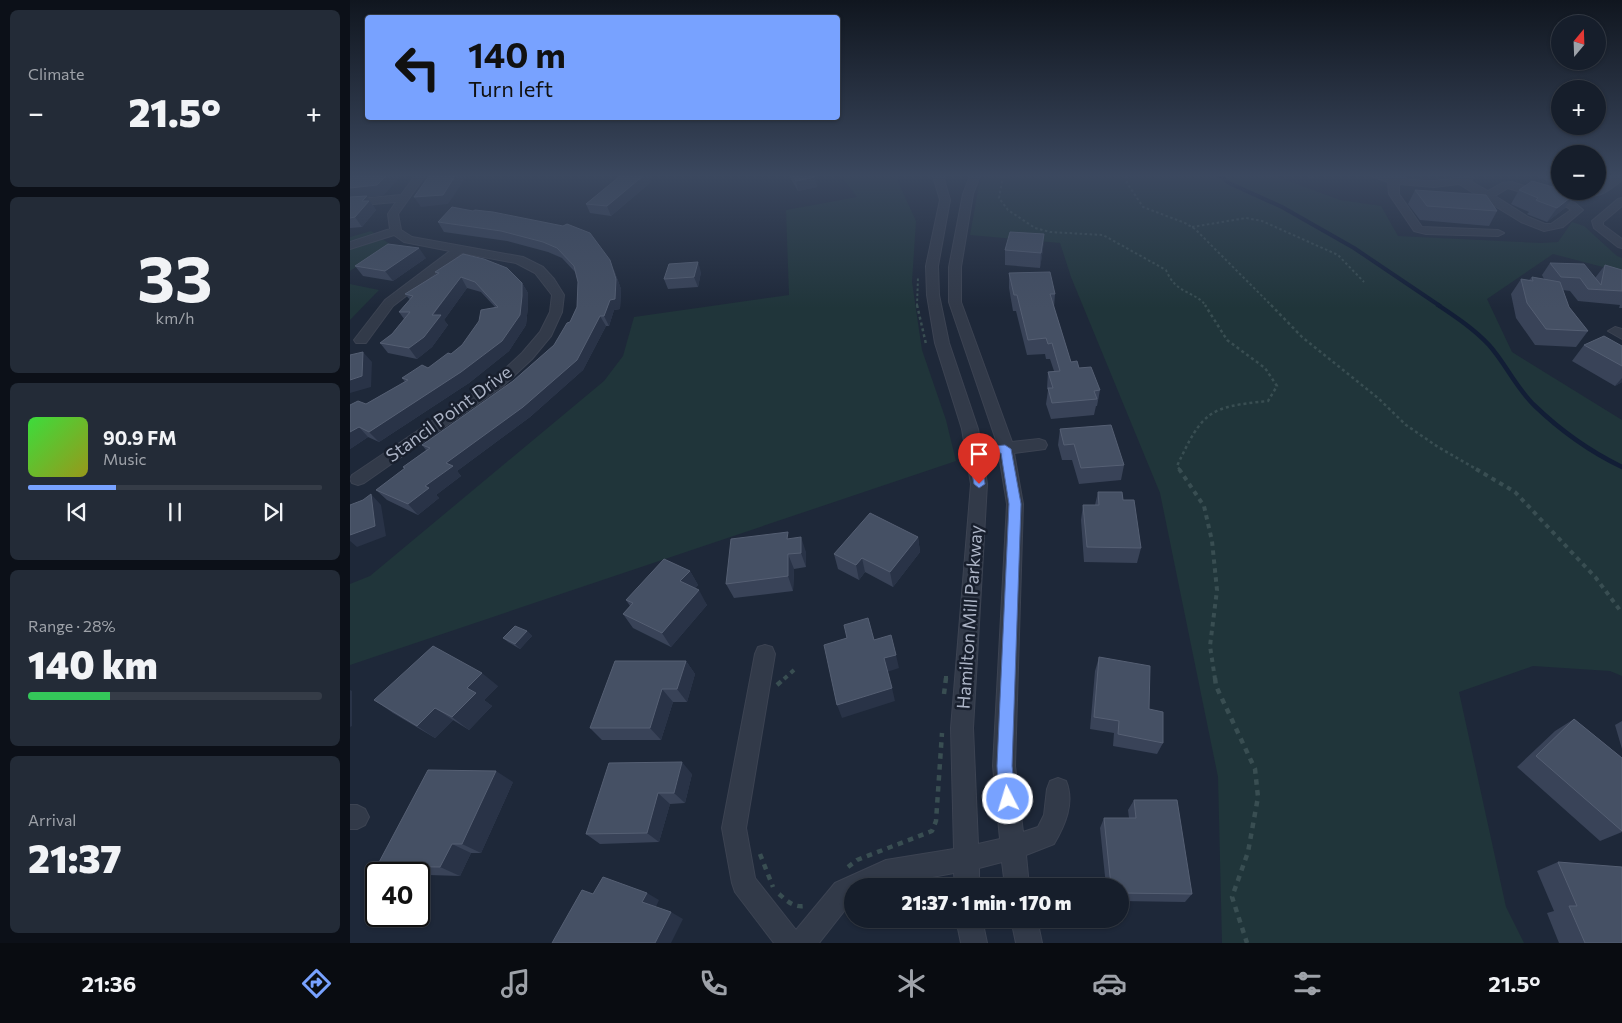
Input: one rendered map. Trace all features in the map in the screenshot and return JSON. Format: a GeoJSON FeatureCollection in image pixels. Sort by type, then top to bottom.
{"type":"FeatureCollection","features":[{"type":"Feature","properties":{"kind":"street"},"geometry":{"type":"LineString","coordinates":[[350,246],[396,230],[394,220]]}},
{"type":"Feature","properties":{"kind":"street","name":"Hamilton Mill Parkway"},"geometry":{"type":"LineString","coordinates":[[941,220],[932,266],[933,295],[942,343],[970,430],[979,484],[962,728],[967,878]]}},
{"type":"Feature","properties":{"kind":"street"},"geometry":{"type":"LineString","coordinates":[[963,220],[954,266],[955,302],[982,376],[1005,449],[1015,504],[1004,766],[1016,878]]}},
{"type":"Feature","properties":{"kind":"street"},"geometry":{"type":"LineString","coordinates":[[1412,220],[1418,229],[1426,231],[1498,233]]}},
{"type":"Feature","properties":{"kind":"street"},"geometry":{"type":"LineString","coordinates":[[1527,220],[1543,227],[1554,226],[1563,220]]}},
{"type":"Feature","properties":{"kind":"street"},"geometry":{"type":"LineString","coordinates":[[1598,220],[1598,226],[1622,245]]}},
{"type":"Feature","properties":{"kind":"street","name":"Stancil Point Drive"},"geometry":{"type":"LineString","coordinates":[[358,479],[498,383],[532,350],[546,333],[556,312],[558,295],[539,270],[519,260],[408,240],[396,230]]}},
{"type":"Feature","properties":{"kind":"street"},"geometry":{"type":"LineString","coordinates":[[361,340],[389,303],[459,250]]}},
{"type":"Feature","properties":{"kind":"street"},"geometry":{"type":"LineString","coordinates":[[974,452],[1040,446]]}},
{"type":"Feature","properties":{"kind":"street"},"geometry":{"type":"LineString","coordinates":[[765,654],[734,828],[744,883],[790,943]]}},
{"type":"Feature","properties":{"kind":"street"},"geometry":{"type":"LineString","coordinates":[[865,878],[886,872],[966,860],[1012,848],[1046,836],[1056,818],[1058,790]]}},
{"type":"Feature","properties":{"kind":"street"},"geometry":{"type":"LineString","coordinates":[[802,943],[844,892]]}},
{"type":"Feature","properties":{"kind":"street"},"geometry":{"type":"LineString","coordinates":[[971,928],[974,943]]}},
{"type":"Feature","properties":{"kind":"street"},"geometry":{"type":"LineString","coordinates":[[1026,928],[1029,943]]}},
{"type":"Feature","properties":{"kind":"path"},"geometry":{"type":"LineString","coordinates":[[1023,220],[1035,228],[1050,232],[1103,235],[1166,270],[1170,280],[1185,293],[1204,303],[1227,340],[1265,368],[1277,386],[1268,401],[1244,403],[1212,411],[1187,444],[1177,466],[1204,506],[1212,541],[1217,590],[1210,646],[1216,686],[1255,769],[1258,797],[1248,852],[1232,897],[1247,943]]}},
{"type":"Feature","properties":{"kind":"path"},"geometry":{"type":"LineString","coordinates":[[1174,220],[1191,227],[1216,247],[1302,337],[1378,398],[1406,425],[1438,447],[1515,492],[1596,578],[1622,613]]}},
{"type":"Feature","properties":{"kind":"path"},"geometry":{"type":"LineString","coordinates":[[1191,227],[1226,220]]}},
{"type":"Feature","properties":{"kind":"path"},"geometry":{"type":"LineString","coordinates":[[1255,220],[1276,226],[1338,255],[1364,282]]}},
{"type":"Feature","properties":{"kind":"path"},"geometry":{"type":"LineString","coordinates":[[918,273],[916,284],[917,298],[926,346]]}},
{"type":"Feature","properties":{"kind":"path"},"geometry":{"type":"LineString","coordinates":[[775,687],[795,669]]}},
{"type":"Feature","properties":{"kind":"path"},"geometry":{"type":"LineString","coordinates":[[944,699],[947,671]]}},
{"type":"Feature","properties":{"kind":"path"},"geometry":{"type":"LineString","coordinates":[[852,878],[857,860],[932,831],[936,821],[942,728]]}},
{"type":"Feature","properties":{"kind":"path"},"geometry":{"type":"LineString","coordinates":[[758,846],[774,890],[789,903],[800,907],[808,905]]}},
{"type":"Feature","properties":{"kind":"green space"},"geometry":{"type":"Polygon","coordinates":[[[786,220],[916,220],[912,282],[922,350],[946,420],[956,461],[350,665],[350,584],[370,576],[604,381],[623,356],[634,317],[789,295],[786,220]]]}},
{"type":"Feature","properties":{"kind":"green space"},"geometry":{"type":"Polygon","coordinates":[[[973,220],[1389,220],[1398,236],[1541,243],[1558,242],[1572,222],[1584,226],[1617,256],[1622,258],[1622,272],[1553,254],[1487,299],[1512,352],[1622,420],[1622,676],[1610,671],[1533,666],[1459,692],[1506,907],[1524,943],[1222,943],[1218,777],[1160,493],[1071,277],[1060,243],[970,235],[973,220]]]}},
{"type":"Feature","properties":{"kind":"green space"},"geometry":{"type":"Polygon","coordinates":[[[371,231],[391,245],[350,271],[350,237],[371,231]]]}},
{"type":"Feature","properties":{"kind":"green space"},"geometry":{"type":"Polygon","coordinates":[[[350,284],[379,290],[350,320],[350,284]]]}},
{"type":"Feature","properties":{"kind":"building"},"geometry":{"type":"Polygon","coordinates":[[[440,220],[533,220],[563,226],[567,224],[590,233],[610,260],[616,279],[615,299],[610,300],[604,316],[600,316],[577,360],[523,407],[446,463],[453,466],[425,486],[429,488],[408,504],[376,490],[405,468],[403,467],[430,448],[422,445],[513,381],[554,345],[567,323],[570,322],[577,307],[578,282],[574,266],[557,248],[543,242],[501,231],[438,222],[440,220]]]}},
{"type":"Feature","properties":{"kind":"building"},"geometry":{"type":"Polygon","coordinates":[[[1010,232],[1044,234],[1041,253],[1005,250],[1010,232]]]}},
{"type":"Feature","properties":{"kind":"building"},"geometry":{"type":"Polygon","coordinates":[[[388,244],[419,248],[385,271],[355,266],[388,244]]]}},
{"type":"Feature","properties":{"kind":"building"},"geometry":{"type":"Polygon","coordinates":[[[463,254],[484,259],[507,268],[522,283],[520,315],[502,341],[461,372],[369,432],[359,427],[350,432],[350,405],[358,401],[366,404],[408,380],[402,378],[422,365],[428,368],[448,353],[451,354],[462,345],[479,321],[481,310],[498,307],[475,282],[461,277],[432,315],[441,315],[424,337],[409,348],[380,343],[392,334],[410,312],[399,312],[413,296],[405,294],[439,273],[435,272],[463,254]]]}},
{"type":"Feature","properties":{"kind":"building"},"geometry":{"type":"Polygon","coordinates":[[[698,262],[694,277],[664,279],[669,264],[698,262]]]}},
{"type":"Feature","properties":{"kind":"building"},"geometry":{"type":"Polygon","coordinates":[[[1550,263],[1584,264],[1601,285],[1605,265],[1622,270],[1622,291],[1588,289],[1580,278],[1561,277],[1550,263]]]}},
{"type":"Feature","properties":{"kind":"building"},"geometry":{"type":"Polygon","coordinates":[[[1050,272],[1055,294],[1050,294],[1071,362],[1077,361],[1079,368],[1091,367],[1100,390],[1094,391],[1097,399],[1052,403],[1048,388],[1053,388],[1048,372],[1060,371],[1052,343],[1048,344],[1046,338],[1028,340],[1017,295],[1014,295],[1009,273],[1050,272]]]}},
{"type":"Feature","properties":{"kind":"building"},"geometry":{"type":"Polygon","coordinates":[[[1532,277],[1560,282],[1569,307],[1588,331],[1546,329],[1527,303],[1521,279],[1533,281],[1532,277]]]}},
{"type":"Feature","properties":{"kind":"building"},"geometry":{"type":"Polygon","coordinates":[[[1604,336],[1622,346],[1622,366],[1584,345],[1604,336]]]}},
{"type":"Feature","properties":{"kind":"building"},"geometry":{"type":"Polygon","coordinates":[[[363,352],[362,376],[350,380],[350,355],[363,352]]]}},
{"type":"Feature","properties":{"kind":"building"},"geometry":{"type":"Polygon","coordinates":[[[1111,425],[1124,465],[1081,468],[1074,444],[1064,445],[1060,429],[1111,425]]]}},
{"type":"Feature","properties":{"kind":"building"},"geometry":{"type":"Polygon","coordinates":[[[1098,492],[1122,492],[1123,500],[1134,500],[1141,548],[1087,547],[1083,505],[1099,505],[1098,492]]]}},
{"type":"Feature","properties":{"kind":"building"},"geometry":{"type":"Polygon","coordinates":[[[371,494],[375,526],[350,535],[350,505],[363,500],[371,494]]]}},
{"type":"Feature","properties":{"kind":"building"},"geometry":{"type":"Polygon","coordinates":[[[870,513],[918,537],[890,572],[862,558],[856,565],[834,554],[870,513]]]}},
{"type":"Feature","properties":{"kind":"building"},"geometry":{"type":"Polygon","coordinates":[[[788,532],[787,539],[801,537],[801,553],[788,554],[788,576],[726,584],[731,539],[788,532]]]}},
{"type":"Feature","properties":{"kind":"building"},"geometry":{"type":"Polygon","coordinates":[[[664,559],[690,571],[680,581],[699,590],[662,633],[623,614],[633,603],[626,600],[664,559]]]}},
{"type":"Feature","properties":{"kind":"building"},"geometry":{"type":"Polygon","coordinates":[[[868,618],[874,640],[891,635],[896,655],[884,658],[892,688],[837,705],[824,645],[847,638],[844,625],[868,618]]]}},
{"type":"Feature","properties":{"kind":"building"},"geometry":{"type":"Polygon","coordinates":[[[515,626],[527,631],[515,644],[503,638],[515,626]]]}},
{"type":"Feature","properties":{"kind":"building"},"geometry":{"type":"Polygon","coordinates":[[[433,646],[482,673],[467,688],[476,693],[452,717],[435,708],[417,726],[374,700],[433,646]]]}},
{"type":"Feature","properties":{"kind":"building"},"geometry":{"type":"Polygon","coordinates":[[[1099,657],[1150,666],[1149,709],[1163,712],[1163,743],[1118,734],[1119,721],[1094,717],[1099,657]]]}},
{"type":"Feature","properties":{"kind":"building"},"geometry":{"type":"Polygon","coordinates":[[[615,661],[686,661],[677,689],[662,689],[650,728],[590,728],[615,661]]]}},
{"type":"Feature","properties":{"kind":"building"},"geometry":{"type":"Polygon","coordinates":[[[1574,719],[1622,758],[1622,831],[1536,756],[1574,719]]]}},
{"type":"Feature","properties":{"kind":"building"},"geometry":{"type":"Polygon","coordinates":[[[682,762],[674,793],[658,793],[647,833],[586,834],[609,763],[682,762]]]}},
{"type":"Feature","properties":{"kind":"building"},"geometry":{"type":"Polygon","coordinates":[[[428,770],[496,771],[462,844],[452,844],[440,867],[430,867],[430,862],[379,862],[428,770]]]}},
{"type":"Feature","properties":{"kind":"building"},"geometry":{"type":"Polygon","coordinates":[[[1134,800],[1177,800],[1192,894],[1129,893],[1129,878],[1110,878],[1104,818],[1136,818],[1134,800]]]}},
{"type":"Feature","properties":{"kind":"building"},"geometry":{"type":"Polygon","coordinates":[[[1558,862],[1622,867],[1622,943],[1585,943],[1569,906],[1577,906],[1558,862]]]}},
{"type":"Feature","properties":{"kind":"building"},"geometry":{"type":"Polygon","coordinates":[[[603,877],[647,893],[642,902],[671,912],[655,943],[552,943],[582,890],[593,894],[603,877]]]}},
{"type":"Feature","properties":{"kind":"waterway"},"geometry":{"type":"LineString","coordinates":[[1305,220],[1354,248],[1440,306]]}},
{"type":"Feature","properties":{"kind":"waterway"},"geometry":{"type":"LineString","coordinates":[[1438,305],[1471,328],[1489,345],[1522,392],[1545,415],[1587,447],[1622,467]]}},
{"type":"Feature","properties":{"kind":"route"},"geometry":{"type":"LineString","coordinates":[[979,484],[974,452],[1005,449],[1015,504],[1004,766],[1008,799]]}}]}
